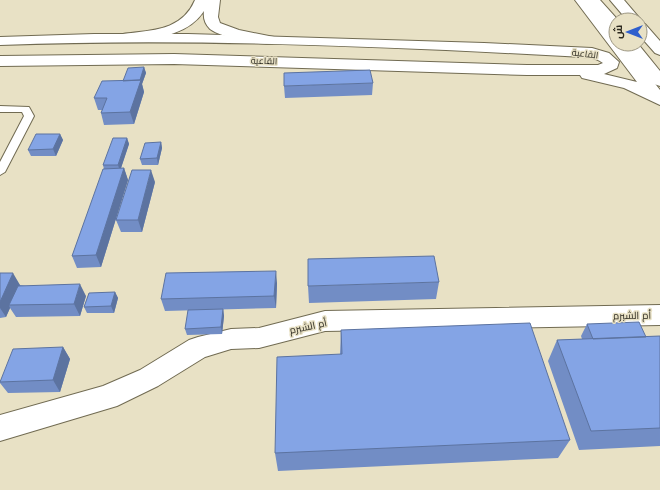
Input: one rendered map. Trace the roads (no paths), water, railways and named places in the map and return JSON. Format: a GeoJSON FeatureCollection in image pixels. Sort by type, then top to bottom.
{"type":"FeatureCollection","features":[{"type":"Feature","properties":{"kind":"street"},"geometry":{"type":"LineString","coordinates":[[123,38],[169,31],[184,25],[197,15],[202,0]]}},
{"type":"Feature","properties":{"kind":"street"},"geometry":{"type":"LineString","coordinates":[[213,0],[210,17],[212,24],[219,29],[269,40]]}},
{"type":"Feature","properties":{"kind":"street"},"geometry":{"type":"LineString","coordinates":[[582,0],[598,32],[660,100]]}},
{"type":"Feature","properties":{"kind":"street"},"geometry":{"type":"LineString","coordinates":[[593,0],[598,32]]}},
{"type":"Feature","properties":{"kind":"street"},"geometry":{"type":"LineString","coordinates":[[617,0],[627,12]]}},
{"type":"Feature","properties":{"kind":"street","name":"القاعية"},"geometry":{"type":"LineString","coordinates":[[494,49],[561,45],[598,32]]}},
{"type":"Feature","properties":{"kind":"street"},"geometry":{"type":"LineString","coordinates":[[648,36],[660,50]]}},
{"type":"Feature","properties":{"kind":"street","name":"القاعية"},"geometry":{"type":"LineString","coordinates":[[0,41],[123,38],[269,40],[592,53],[604,56],[611,62],[611,65],[604,69],[527,70],[181,59],[0,61]]}},
{"type":"Feature","properties":{"kind":"street"},"geometry":{"type":"LineString","coordinates":[[636,52],[660,81]]}},
{"type":"Feature","properties":{"kind":"street","name":"القاعية"},"geometry":{"type":"LineString","coordinates":[[527,70],[600,77],[635,86],[660,100]]}},
{"type":"Feature","properties":{"kind":"street","name":"أم الشبرم"},"geometry":{"type":"LineString","coordinates":[[0,428],[107,397],[149,378],[198,348],[231,339],[259,338],[325,321],[660,315]]}},
{"type":"Feature","properties":{"kind":"lane"},"geometry":{"type":"LineString","coordinates":[[0,109],[26,110],[29,116],[0,172]]}}]}
